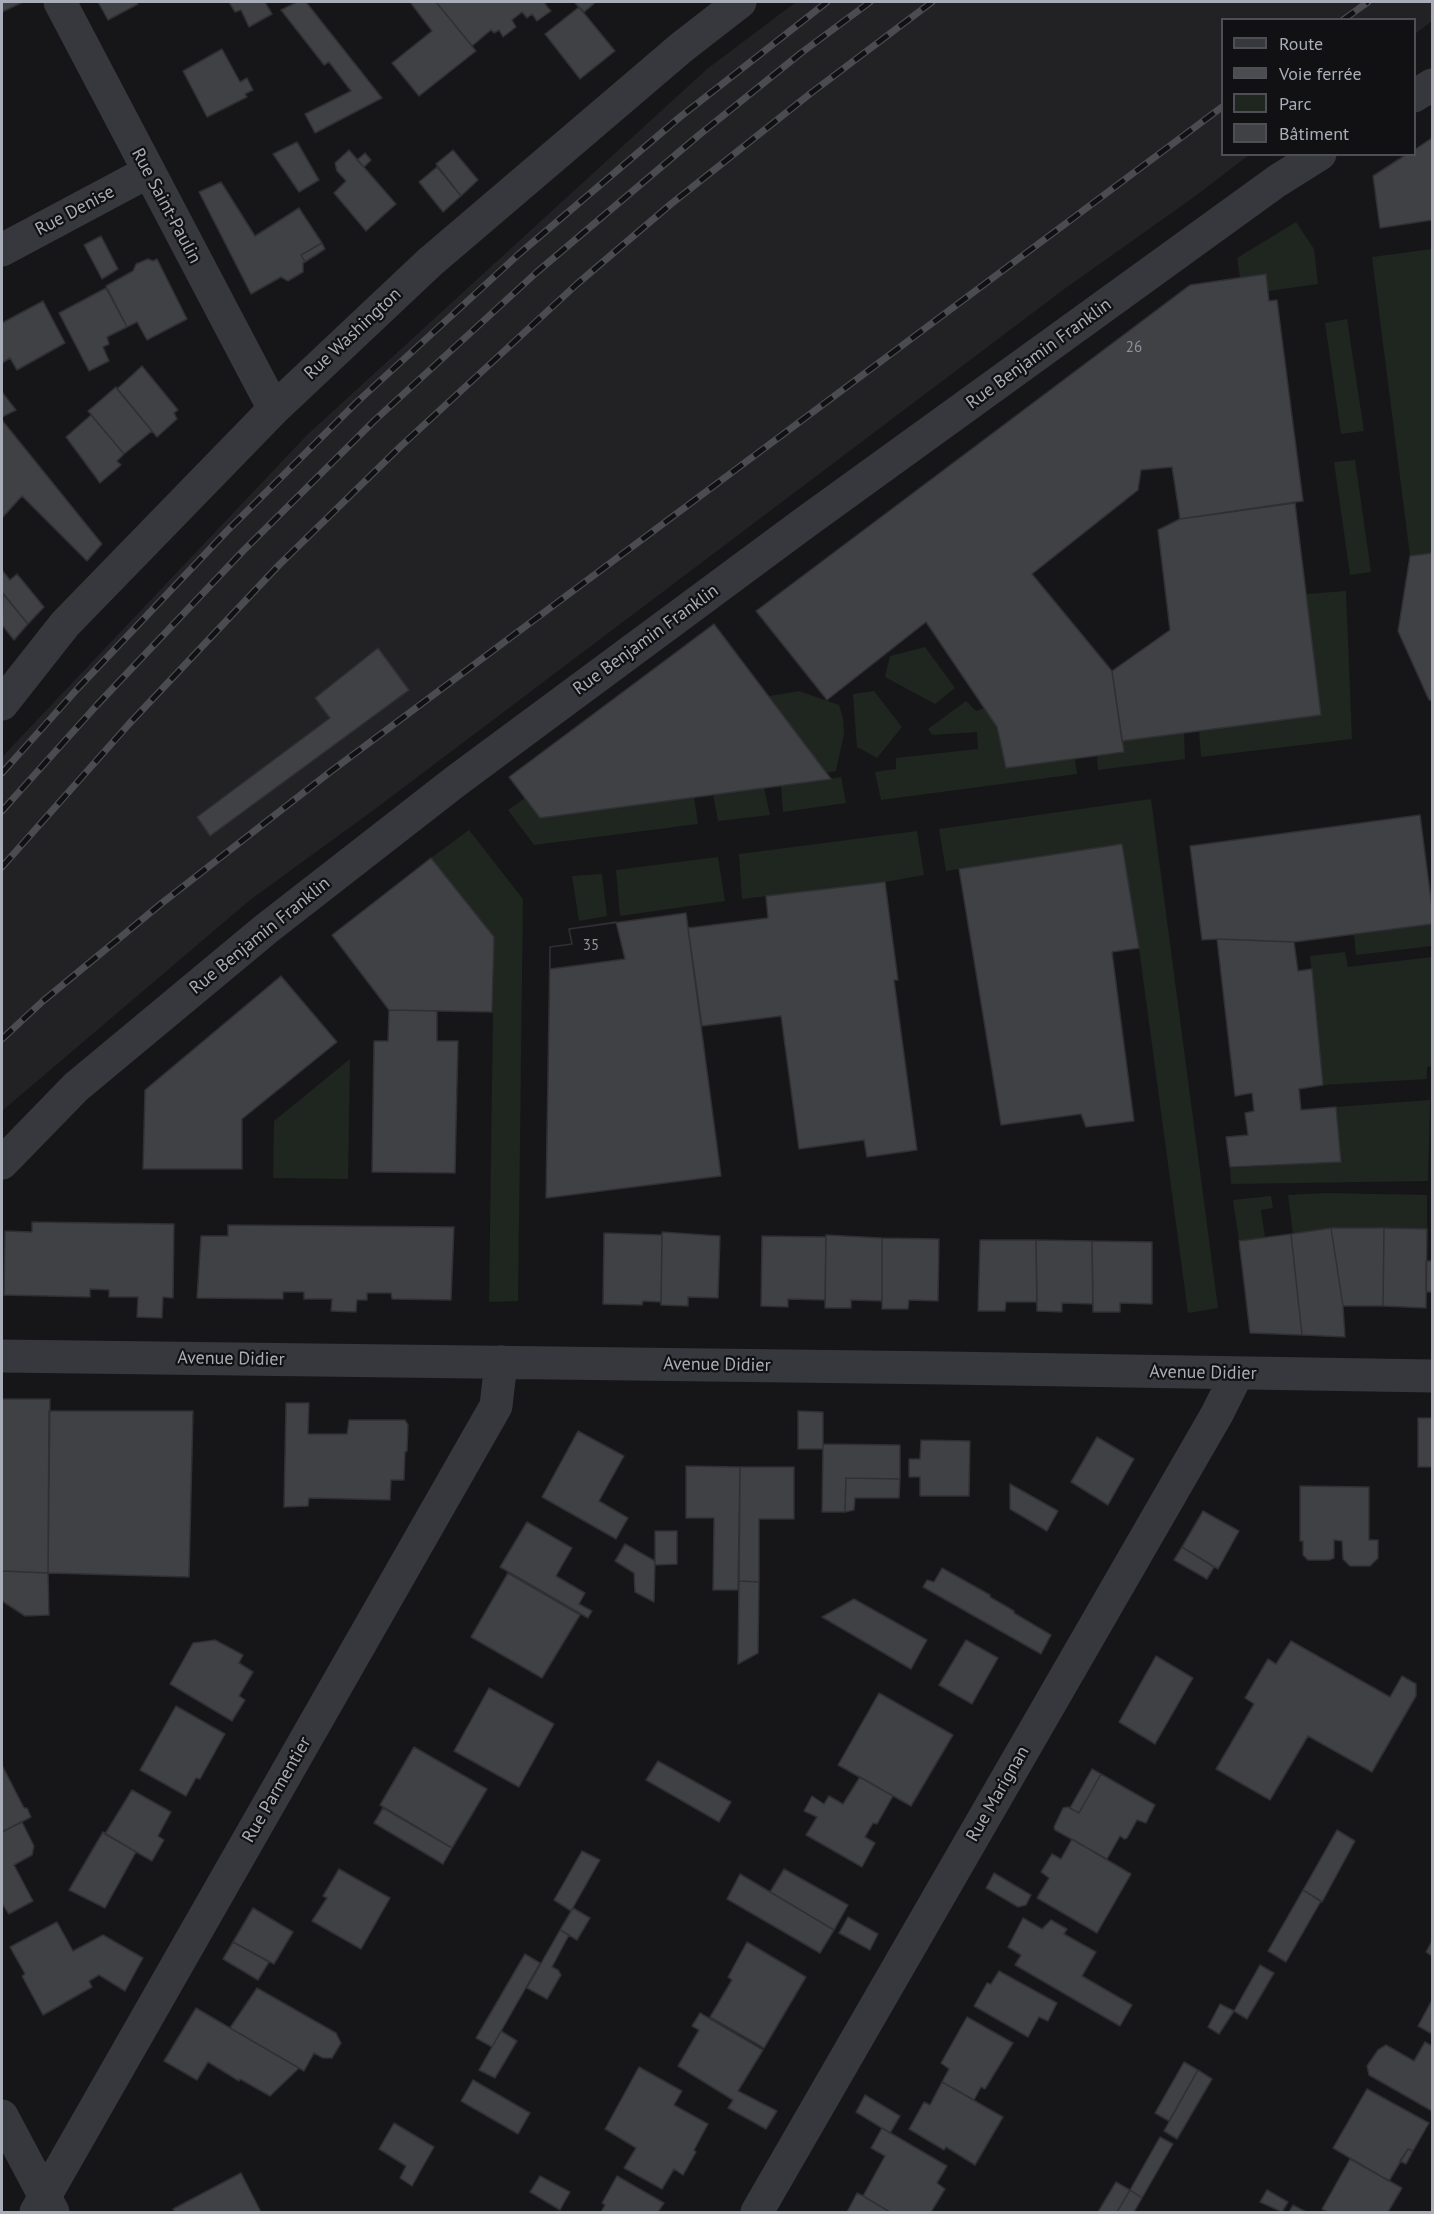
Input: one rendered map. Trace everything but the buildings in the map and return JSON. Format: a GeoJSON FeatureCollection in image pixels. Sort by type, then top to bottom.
{"type":"FeatureCollection","features":[{"type":"Feature","properties":{"kind":"street","name":"Rue Saint-Paulin"},"geometry":{"type":"LineString","coordinates":[[60,2],[273,409]]}},
{"type":"Feature","properties":{"kind":"street","name":"Rue Washington"},"geometry":{"type":"LineString","coordinates":[[2,704],[65,624],[273,409],[430,262],[682,47],[740,2]]}},
{"type":"Feature","properties":{"kind":"street"},"geometry":{"type":"LineString","coordinates":[[1416,95],[1432,85]]}},
{"type":"Feature","properties":{"kind":"street","name":"Rue Benjamin Franklin"},"geometry":{"type":"LineString","coordinates":[[2,1163],[86,1079],[266,929],[456,781],[803,524],[1277,181],[1317,156]]}},
{"type":"Feature","properties":{"kind":"street","name":"Rue Denise"},"geometry":{"type":"LineString","coordinates":[[2,250],[148,172]]}},
{"type":"Feature","properties":{"kind":"street","name":"Avenue Didier"},"geometry":{"type":"LineString","coordinates":[[2,1356],[1432,1376]]}},
{"type":"Feature","properties":{"kind":"street","name":"Rue Parmentier"},"geometry":{"type":"LineString","coordinates":[[44,2208],[495,1406],[501,1362]]}},
{"type":"Feature","properties":{"kind":"street","name":"Rue Marignan"},"geometry":{"type":"LineString","coordinates":[[757,2212],[1205,1435],[1237,1374]]}},
{"type":"Feature","properties":{"kind":"street"},"geometry":{"type":"LineString","coordinates":[[2,2116],[44,2208]]}},
{"type":"Feature","properties":{"kind":"shaded area"},"geometry":{"type":"Polygon","coordinates":[[[796,2],[1432,2],[1432,21],[1416,33],[1416,18],[1221,18],[1221,156],[1248,156],[1063,290],[375,809],[250,900],[2,1111],[2,757],[307,435],[707,69],[796,2]]]}},
{"type":"Feature","properties":{"kind":"green space"},"geometry":{"type":"Polygon","coordinates":[[[1296,222],[1314,249],[1318,284],[1268,291],[1266,274],[1240,278],[1237,258],[1296,222]]]}},
{"type":"Feature","properties":{"kind":"green space"},"geometry":{"type":"Polygon","coordinates":[[[1432,249],[1432,553],[1410,556],[1372,257],[1432,249]]]}},
{"type":"Feature","properties":{"kind":"green space"},"geometry":{"type":"Polygon","coordinates":[[[1347,319],[1364,431],[1341,434],[1325,323],[1347,319]]]}},
{"type":"Feature","properties":{"kind":"green space"},"geometry":{"type":"Polygon","coordinates":[[[1355,460],[1371,572],[1350,575],[1334,462],[1355,460]]]}},
{"type":"Feature","properties":{"kind":"green space"},"geometry":{"type":"Polygon","coordinates":[[[1346,591],[1352,739],[1201,757],[1199,730],[1321,715],[1306,594],[1346,591]]]}},
{"type":"Feature","properties":{"kind":"green space"},"geometry":{"type":"Polygon","coordinates":[[[925,647],[955,688],[935,704],[885,677],[890,656],[925,647]]]}},
{"type":"Feature","properties":{"kind":"green space"},"geometry":{"type":"Polygon","coordinates":[[[799,691],[839,705],[844,734],[836,771],[826,773],[769,696],[799,691]]]}},
{"type":"Feature","properties":{"kind":"green space"},"geometry":{"type":"Polygon","coordinates":[[[874,691],[902,727],[877,758],[857,747],[853,694],[874,691]]]}},
{"type":"Feature","properties":{"kind":"green space"},"geometry":{"type":"Polygon","coordinates":[[[966,701],[976,711],[984,708],[997,727],[1006,768],[1075,759],[1077,774],[881,800],[875,772],[896,769],[896,758],[978,749],[977,732],[932,735],[928,729],[966,701]]]}},
{"type":"Feature","properties":{"kind":"green space"},"geometry":{"type":"Polygon","coordinates":[[[1184,732],[1185,759],[1098,770],[1097,756],[1124,753],[1122,741],[1184,732]]]}},
{"type":"Feature","properties":{"kind":"green space"},"geometry":{"type":"Polygon","coordinates":[[[841,777],[846,803],[783,812],[781,786],[841,777]]]}},
{"type":"Feature","properties":{"kind":"green space"},"geometry":{"type":"Polygon","coordinates":[[[764,788],[770,815],[718,821],[713,794],[764,788]]]}},
{"type":"Feature","properties":{"kind":"green space"},"geometry":{"type":"Polygon","coordinates":[[[694,797],[698,824],[534,845],[508,810],[525,798],[540,818],[694,797]]]}},
{"type":"Feature","properties":{"kind":"green space"},"geometry":{"type":"Polygon","coordinates":[[[1151,799],[1218,1308],[1188,1313],[1139,948],[1122,844],[946,871],[939,829],[1151,799]]]}},
{"type":"Feature","properties":{"kind":"green space"},"geometry":{"type":"Polygon","coordinates":[[[469,830],[523,899],[518,1301],[489,1302],[494,937],[431,858],[469,830]]]}},
{"type":"Feature","properties":{"kind":"green space"},"geometry":{"type":"Polygon","coordinates":[[[917,831],[924,875],[885,882],[742,899],[739,854],[917,831]]]}},
{"type":"Feature","properties":{"kind":"green space"},"geometry":{"type":"Polygon","coordinates":[[[718,857],[725,901],[620,916],[616,870],[718,857]]]}},
{"type":"Feature","properties":{"kind":"green space"},"geometry":{"type":"Polygon","coordinates":[[[602,874],[607,916],[579,921],[572,876],[602,874]]]}},
{"type":"Feature","properties":{"kind":"green space"},"geometry":{"type":"Polygon","coordinates":[[[1432,924],[1432,946],[1356,955],[1354,935],[1432,924]]]}},
{"type":"Feature","properties":{"kind":"green space"},"geometry":{"type":"Polygon","coordinates":[[[1345,952],[1348,967],[1432,957],[1432,1066],[1427,1067],[1427,1079],[1323,1085],[1310,956],[1345,952]]]}},
{"type":"Feature","properties":{"kind":"green space"},"geometry":{"type":"Polygon","coordinates":[[[350,1059],[348,1179],[273,1178],[274,1121],[350,1059]]]}},
{"type":"Feature","properties":{"kind":"green space"},"geometry":{"type":"Polygon","coordinates":[[[1430,1100],[1428,1181],[1231,1184],[1230,1168],[1341,1162],[1336,1107],[1430,1100]]]}},
{"type":"Feature","properties":{"kind":"green space"},"geometry":{"type":"Polygon","coordinates":[[[1327,1193],[1427,1195],[1427,1229],[1331,1228],[1293,1234],[1288,1195],[1327,1193]]]}},
{"type":"Feature","properties":{"kind":"green space"},"geometry":{"type":"Polygon","coordinates":[[[1271,1196],[1273,1208],[1261,1210],[1265,1237],[1239,1241],[1233,1200],[1271,1196]]]}},
{"type":"Feature","properties":{"kind":"railway"},"geometry":{"type":"LineString","coordinates":[[2,773],[79,687],[227,531],[357,402],[519,254],[680,117],[827,2]]}},
{"type":"Feature","properties":{"kind":"railway"},"geometry":{"type":"LineString","coordinates":[[2,811],[97,705],[242,552],[375,420],[537,272],[699,135],[801,53],[870,2]]}},
{"type":"Feature","properties":{"kind":"railway"},"geometry":{"type":"LineString","coordinates":[[2,867],[129,724],[279,565],[401,446],[577,284],[671,204],[811,93],[932,2]]}},
{"type":"Feature","properties":{"kind":"railway"},"geometry":{"type":"LineString","coordinates":[[1346,18],[1368,2]]}},
{"type":"Feature","properties":{"kind":"railway"},"geometry":{"type":"LineString","coordinates":[[2,1039],[43,1001],[162,903],[330,772],[1221,108]]}}]}
